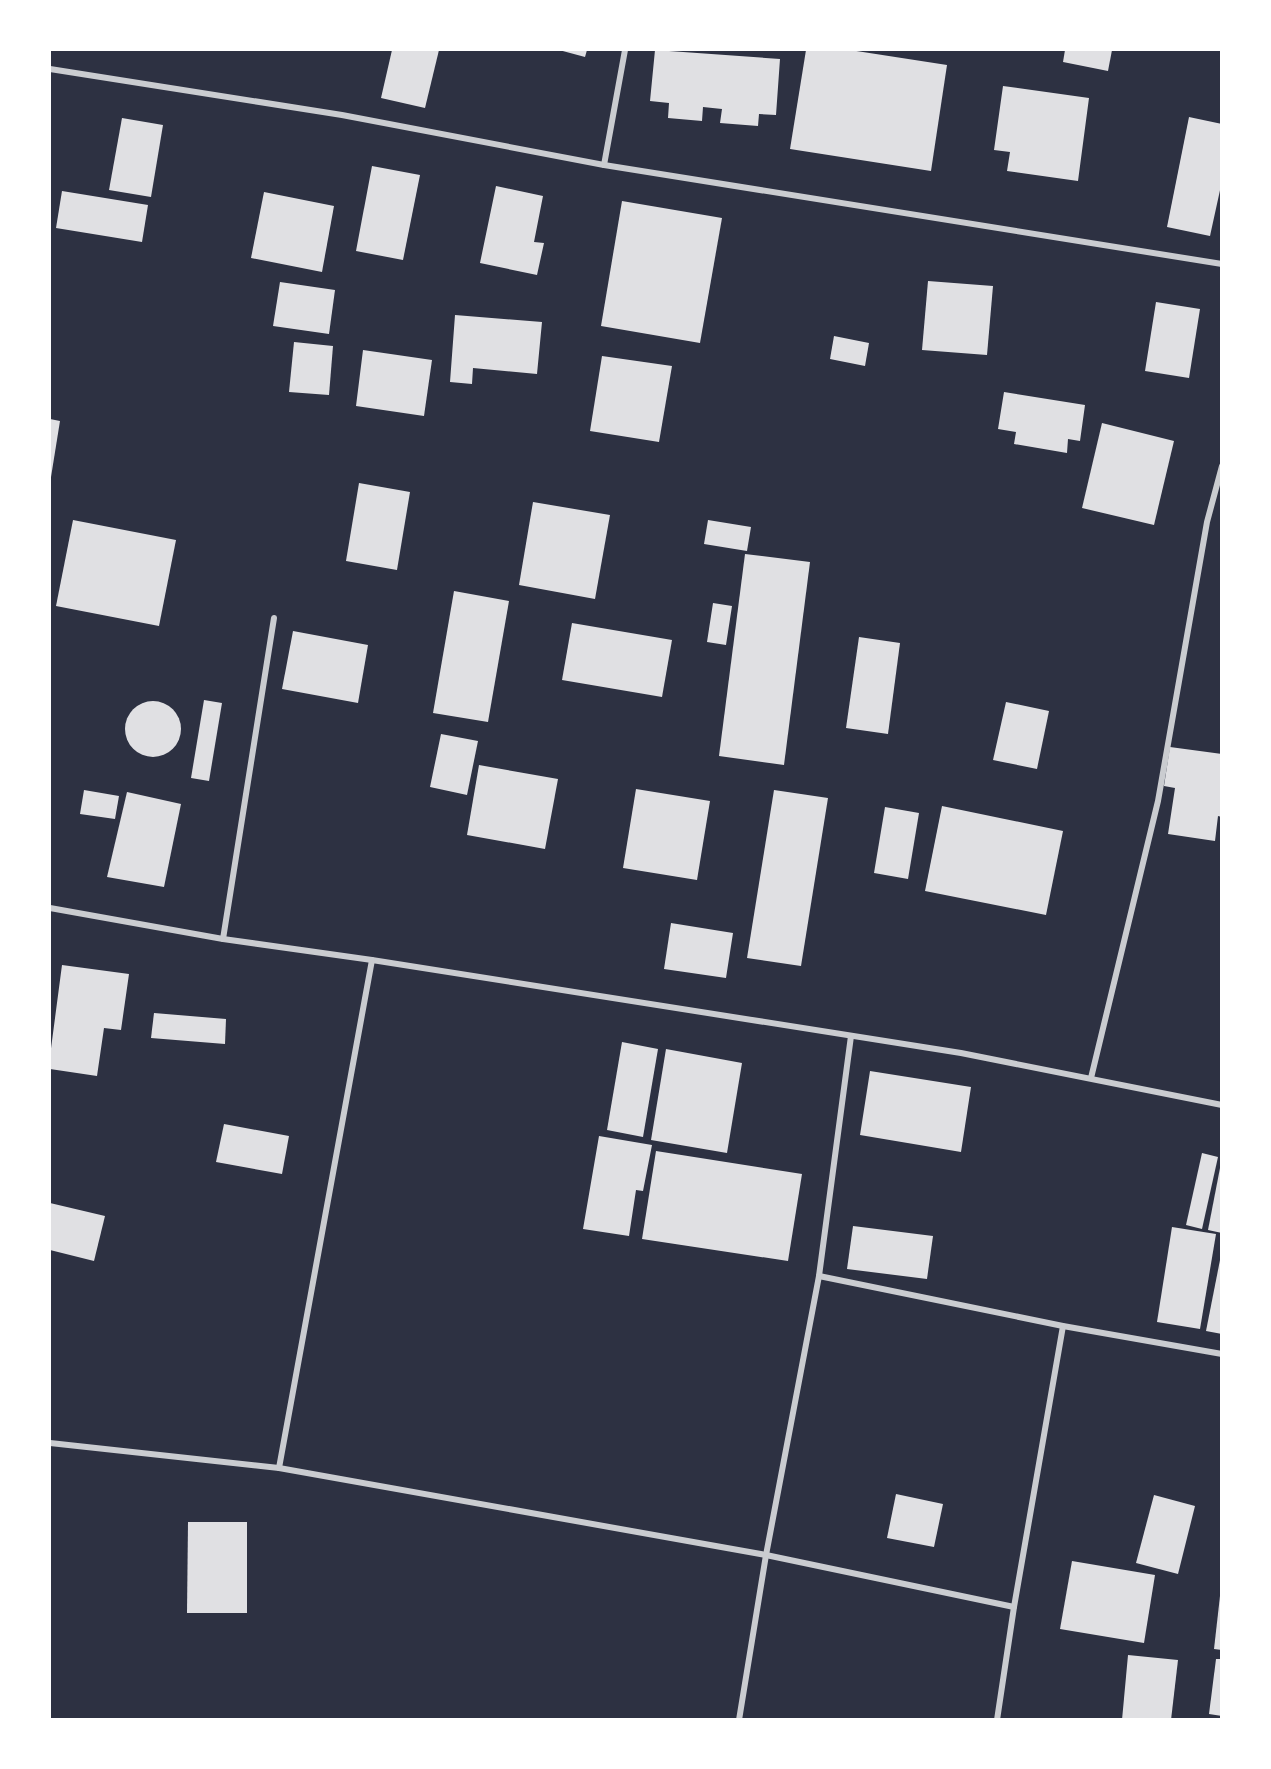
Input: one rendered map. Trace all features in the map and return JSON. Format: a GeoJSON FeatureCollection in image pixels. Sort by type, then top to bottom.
{"type":"FeatureCollection","features":[{"type":"Feature","properties":{"kind":"street"},"geometry":{"type":"LineString","coordinates":[[604,165],[625,50]]}},
{"type":"Feature","properties":{"kind":"street"},"geometry":{"type":"LineString","coordinates":[[50,69],[342,115],[604,165],[1221,264]]}},
{"type":"Feature","properties":{"kind":"street"},"geometry":{"type":"LineString","coordinates":[[1091,1078],[1158,801],[1207,522],[1221,466]]}},
{"type":"Feature","properties":{"kind":"street"},"geometry":{"type":"LineString","coordinates":[[223,939],[274,618]]}},
{"type":"Feature","properties":{"kind":"street"},"geometry":{"type":"LineString","coordinates":[[50,908],[223,939],[372,960],[961,1053],[1221,1105]]}},
{"type":"Feature","properties":{"kind":"street"},"geometry":{"type":"LineString","coordinates":[[279,1468],[372,960]]}},
{"type":"Feature","properties":{"kind":"street"},"geometry":{"type":"LineString","coordinates":[[739,1719],[766,1555],[819,1276],[851,1036]]}},
{"type":"Feature","properties":{"kind":"street"},"geometry":{"type":"LineString","coordinates":[[819,1276],[1063,1326],[1221,1354]]}},
{"type":"Feature","properties":{"kind":"street"},"geometry":{"type":"LineString","coordinates":[[997,1719],[1063,1326]]}},
{"type":"Feature","properties":{"kind":"street"},"geometry":{"type":"LineString","coordinates":[[50,1443],[279,1468],[766,1555],[1014,1607]]}},
{"type":"Feature","properties":{"kind":"building"},"geometry":{"type":"Polygon","coordinates":[[[392,50],[439,50],[425,108],[381,98],[392,50]]]}},
{"type":"Feature","properties":{"kind":"building"},"geometry":{"type":"Polygon","coordinates":[[[559,50],[587,50],[585,57],[559,50]]]}},
{"type":"Feature","properties":{"kind":"building"},"geometry":{"type":"Polygon","coordinates":[[[655,50],[780,59],[776,115],[759,114],[758,126],[720,123],[722,109],[703,107],[702,121],[668,118],[669,103],[650,101],[655,50]]]}},
{"type":"Feature","properties":{"kind":"building"},"geometry":{"type":"Polygon","coordinates":[[[806,50],[850,50],[947,65],[931,171],[790,149],[806,50]]]}},
{"type":"Feature","properties":{"kind":"building"},"geometry":{"type":"Polygon","coordinates":[[[1065,50],[1112,50],[1108,71],[1063,62],[1065,50]]]}},
{"type":"Feature","properties":{"kind":"building"},"geometry":{"type":"Polygon","coordinates":[[[1003,86],[1089,98],[1078,181],[1007,171],[1010,152],[994,150],[1003,86]]]}},
{"type":"Feature","properties":{"kind":"building"},"geometry":{"type":"Polygon","coordinates":[[[1189,117],[1222,124],[1222,181],[1210,236],[1167,227],[1189,117]]]}},
{"type":"Feature","properties":{"kind":"building"},"geometry":{"type":"Polygon","coordinates":[[[122,118],[163,125],[151,197],[109,190],[122,118]]]}},
{"type":"Feature","properties":{"kind":"building"},"geometry":{"type":"Polygon","coordinates":[[[372,166],[420,175],[403,260],[356,251],[372,166]]]}},
{"type":"Feature","properties":{"kind":"building"},"geometry":{"type":"Polygon","coordinates":[[[496,186],[543,196],[534,242],[544,243],[537,275],[480,263],[496,186]]]}},
{"type":"Feature","properties":{"kind":"building"},"geometry":{"type":"Polygon","coordinates":[[[62,191],[148,205],[142,242],[56,228],[62,191]]]}},
{"type":"Feature","properties":{"kind":"building"},"geometry":{"type":"Polygon","coordinates":[[[264,192],[334,206],[322,272],[251,258],[264,192]]]}},
{"type":"Feature","properties":{"kind":"building"},"geometry":{"type":"Polygon","coordinates":[[[622,201],[722,218],[700,343],[601,326],[622,201]]]}},
{"type":"Feature","properties":{"kind":"building"},"geometry":{"type":"Polygon","coordinates":[[[928,281],[993,286],[987,355],[922,350],[928,281]]]}},
{"type":"Feature","properties":{"kind":"building"},"geometry":{"type":"Polygon","coordinates":[[[280,282],[335,290],[329,334],[273,326],[280,282]]]}},
{"type":"Feature","properties":{"kind":"building"},"geometry":{"type":"Polygon","coordinates":[[[1156,302],[1200,309],[1189,378],[1145,371],[1156,302]]]}},
{"type":"Feature","properties":{"kind":"building"},"geometry":{"type":"Polygon","coordinates":[[[455,315],[542,322],[537,374],[473,368],[472,384],[450,382],[455,315]]]}},
{"type":"Feature","properties":{"kind":"building"},"geometry":{"type":"Polygon","coordinates":[[[834,336],[869,343],[865,366],[830,359],[834,336]]]}},
{"type":"Feature","properties":{"kind":"building"},"geometry":{"type":"Polygon","coordinates":[[[294,342],[333,346],[329,395],[289,392],[294,342]]]}},
{"type":"Feature","properties":{"kind":"building"},"geometry":{"type":"Polygon","coordinates":[[[363,350],[432,360],[424,416],[356,406],[363,350]]]}},
{"type":"Feature","properties":{"kind":"building"},"geometry":{"type":"Polygon","coordinates":[[[602,356],[672,366],[659,442],[590,431],[602,356]]]}},
{"type":"Feature","properties":{"kind":"building"},"geometry":{"type":"Polygon","coordinates":[[[1004,392],[1085,405],[1080,441],[1068,439],[1067,453],[1014,444],[1016,432],[998,429],[1004,392]]]}},
{"type":"Feature","properties":{"kind":"building"},"geometry":{"type":"Polygon","coordinates":[[[50,419],[60,421],[51,477],[50,477],[50,419]]]}},
{"type":"Feature","properties":{"kind":"building"},"geometry":{"type":"Polygon","coordinates":[[[1102,423],[1174,441],[1154,525],[1082,508],[1102,423]]]}},
{"type":"Feature","properties":{"kind":"building"},"geometry":{"type":"Polygon","coordinates":[[[359,483],[410,492],[397,570],[346,561],[359,483]]]}},
{"type":"Feature","properties":{"kind":"building"},"geometry":{"type":"Polygon","coordinates":[[[533,502],[610,515],[595,599],[519,585],[533,502]]]}},
{"type":"Feature","properties":{"kind":"building"},"geometry":{"type":"Polygon","coordinates":[[[73,520],[176,540],[159,626],[56,606],[73,520]]]}},
{"type":"Feature","properties":{"kind":"building"},"geometry":{"type":"Polygon","coordinates":[[[708,520],[751,527],[747,551],[704,544],[708,520]]]}},
{"type":"Feature","properties":{"kind":"building"},"geometry":{"type":"Polygon","coordinates":[[[745,554],[810,562],[784,765],[719,756],[745,554]]]}},
{"type":"Feature","properties":{"kind":"building"},"geometry":{"type":"Polygon","coordinates":[[[454,591],[509,601],[488,722],[433,713],[454,591]]]}},
{"type":"Feature","properties":{"kind":"building"},"geometry":{"type":"Polygon","coordinates":[[[713,603],[732,606],[726,645],[707,642],[713,603]]]}},
{"type":"Feature","properties":{"kind":"building"},"geometry":{"type":"Polygon","coordinates":[[[572,623],[672,640],[662,697],[562,680],[572,623]]]}},
{"type":"Feature","properties":{"kind":"building"},"geometry":{"type":"Polygon","coordinates":[[[293,631],[368,645],[358,703],[282,689],[293,631]]]}},
{"type":"Feature","properties":{"kind":"building"},"geometry":{"type":"Polygon","coordinates":[[[859,637],[900,643],[888,734],[846,728],[859,637]]]}},
{"type":"Feature","properties":{"kind":"building"},"geometry":{"type":"Polygon","coordinates":[[[204,700],[222,703],[209,781],[191,778],[204,700]]]}},
{"type":"Feature","properties":{"kind":"building"},"geometry":{"type":"Polygon","coordinates":[[[147,701],[159,701],[169,705],[177,713],[181,729],[177,745],[169,753],[159,757],[147,757],[137,753],[129,745],[125,735],[125,723],[129,713],[137,705],[147,701]]]}},
{"type":"Feature","properties":{"kind":"building"},"geometry":{"type":"Polygon","coordinates":[[[1006,702],[1049,711],[1037,769],[993,760],[1006,702]]]}},
{"type":"Feature","properties":{"kind":"building"},"geometry":{"type":"Polygon","coordinates":[[[441,734],[478,741],[467,795],[430,787],[441,734]]]}},
{"type":"Feature","properties":{"kind":"building"},"geometry":{"type":"Polygon","coordinates":[[[1170,747],[1222,754],[1222,817],[1218,816],[1215,841],[1168,834],[1175,788],[1164,786],[1170,747]]]}},
{"type":"Feature","properties":{"kind":"building"},"geometry":{"type":"Polygon","coordinates":[[[479,765],[558,779],[545,849],[467,835],[479,765]]]}},
{"type":"Feature","properties":{"kind":"building"},"geometry":{"type":"Polygon","coordinates":[[[636,789],[710,801],[697,880],[623,868],[636,789]]]}},
{"type":"Feature","properties":{"kind":"building"},"geometry":{"type":"Polygon","coordinates":[[[84,790],[119,796],[115,819],[80,814],[84,790]]]}},
{"type":"Feature","properties":{"kind":"building"},"geometry":{"type":"Polygon","coordinates":[[[774,790],[828,798],[801,966],[747,958],[774,790]]]}},
{"type":"Feature","properties":{"kind":"building"},"geometry":{"type":"Polygon","coordinates":[[[127,792],[181,804],[164,887],[107,877],[127,792]]]}},
{"type":"Feature","properties":{"kind":"building"},"geometry":{"type":"Polygon","coordinates":[[[942,806],[1063,831],[1046,915],[925,891],[942,806]]]}},
{"type":"Feature","properties":{"kind":"building"},"geometry":{"type":"Polygon","coordinates":[[[885,807],[919,813],[908,879],[874,873],[885,807]]]}},
{"type":"Feature","properties":{"kind":"building"},"geometry":{"type":"Polygon","coordinates":[[[671,923],[733,933],[726,978],[664,969],[671,923]]]}},
{"type":"Feature","properties":{"kind":"building"},"geometry":{"type":"Polygon","coordinates":[[[62,965],[129,974],[121,1030],[104,1028],[97,1076],[50,1069],[62,965]]]}},
{"type":"Feature","properties":{"kind":"building"},"geometry":{"type":"Polygon","coordinates":[[[154,1013],[226,1019],[225,1044],[151,1038],[154,1013]]]}},
{"type":"Feature","properties":{"kind":"building"},"geometry":{"type":"Polygon","coordinates":[[[622,1042],[658,1049],[643,1137],[607,1130],[622,1042]]]}},
{"type":"Feature","properties":{"kind":"building"},"geometry":{"type":"Polygon","coordinates":[[[666,1049],[742,1063],[727,1153],[651,1140],[666,1049]]]}},
{"type":"Feature","properties":{"kind":"building"},"geometry":{"type":"Polygon","coordinates":[[[870,1071],[971,1087],[961,1152],[860,1135],[870,1071]]]}},
{"type":"Feature","properties":{"kind":"building"},"geometry":{"type":"Polygon","coordinates":[[[224,1124],[289,1136],[282,1174],[216,1162],[224,1124]]]}},
{"type":"Feature","properties":{"kind":"building"},"geometry":{"type":"Polygon","coordinates":[[[599,1136],[652,1145],[643,1191],[636,1190],[629,1236],[583,1229],[599,1136]]]}},
{"type":"Feature","properties":{"kind":"building"},"geometry":{"type":"Polygon","coordinates":[[[656,1151],[802,1174],[788,1261],[642,1239],[656,1151]]]}},
{"type":"Feature","properties":{"kind":"building"},"geometry":{"type":"Polygon","coordinates":[[[1202,1153],[1218,1157],[1202,1229],[1186,1225],[1202,1153]]]}},
{"type":"Feature","properties":{"kind":"building"},"geometry":{"type":"Polygon","coordinates":[[[1220,1168],[1222,1169],[1222,1233],[1208,1230],[1220,1168]]]}},
{"type":"Feature","properties":{"kind":"building"},"geometry":{"type":"Polygon","coordinates":[[[50,1203],[105,1216],[94,1261],[50,1250],[50,1203]]]}},
{"type":"Feature","properties":{"kind":"building"},"geometry":{"type":"Polygon","coordinates":[[[853,1226],[933,1236],[927,1279],[847,1269],[853,1226]]]}},
{"type":"Feature","properties":{"kind":"building"},"geometry":{"type":"Polygon","coordinates":[[[1172,1227],[1216,1234],[1200,1329],[1157,1322],[1172,1227]]]}},
{"type":"Feature","properties":{"kind":"building"},"geometry":{"type":"Polygon","coordinates":[[[1220,1260],[1222,1260],[1222,1334],[1206,1331],[1220,1260]]]}},
{"type":"Feature","properties":{"kind":"building"},"geometry":{"type":"Polygon","coordinates":[[[896,1494],[943,1504],[934,1547],[887,1538],[896,1494]]]}},
{"type":"Feature","properties":{"kind":"building"},"geometry":{"type":"Polygon","coordinates":[[[1154,1495],[1195,1506],[1178,1574],[1136,1563],[1154,1495]]]}},
{"type":"Feature","properties":{"kind":"building"},"geometry":{"type":"Polygon","coordinates":[[[188,1522],[247,1522],[247,1613],[187,1613],[188,1522]]]}},
{"type":"Feature","properties":{"kind":"building"},"geometry":{"type":"Polygon","coordinates":[[[1072,1561],[1155,1575],[1144,1643],[1060,1629],[1072,1561]]]}},
{"type":"Feature","properties":{"kind":"building"},"geometry":{"type":"Polygon","coordinates":[[[1220,1596],[1222,1596],[1222,1650],[1214,1649],[1220,1596]]]}},
{"type":"Feature","properties":{"kind":"building"},"geometry":{"type":"Polygon","coordinates":[[[1128,1655],[1178,1660],[1171,1720],[1122,1720],[1128,1655]]]}},
{"type":"Feature","properties":{"kind":"building"},"geometry":{"type":"Polygon","coordinates":[[[1216,1659],[1222,1659],[1222,1716],[1209,1714],[1216,1659]]]}}]}
